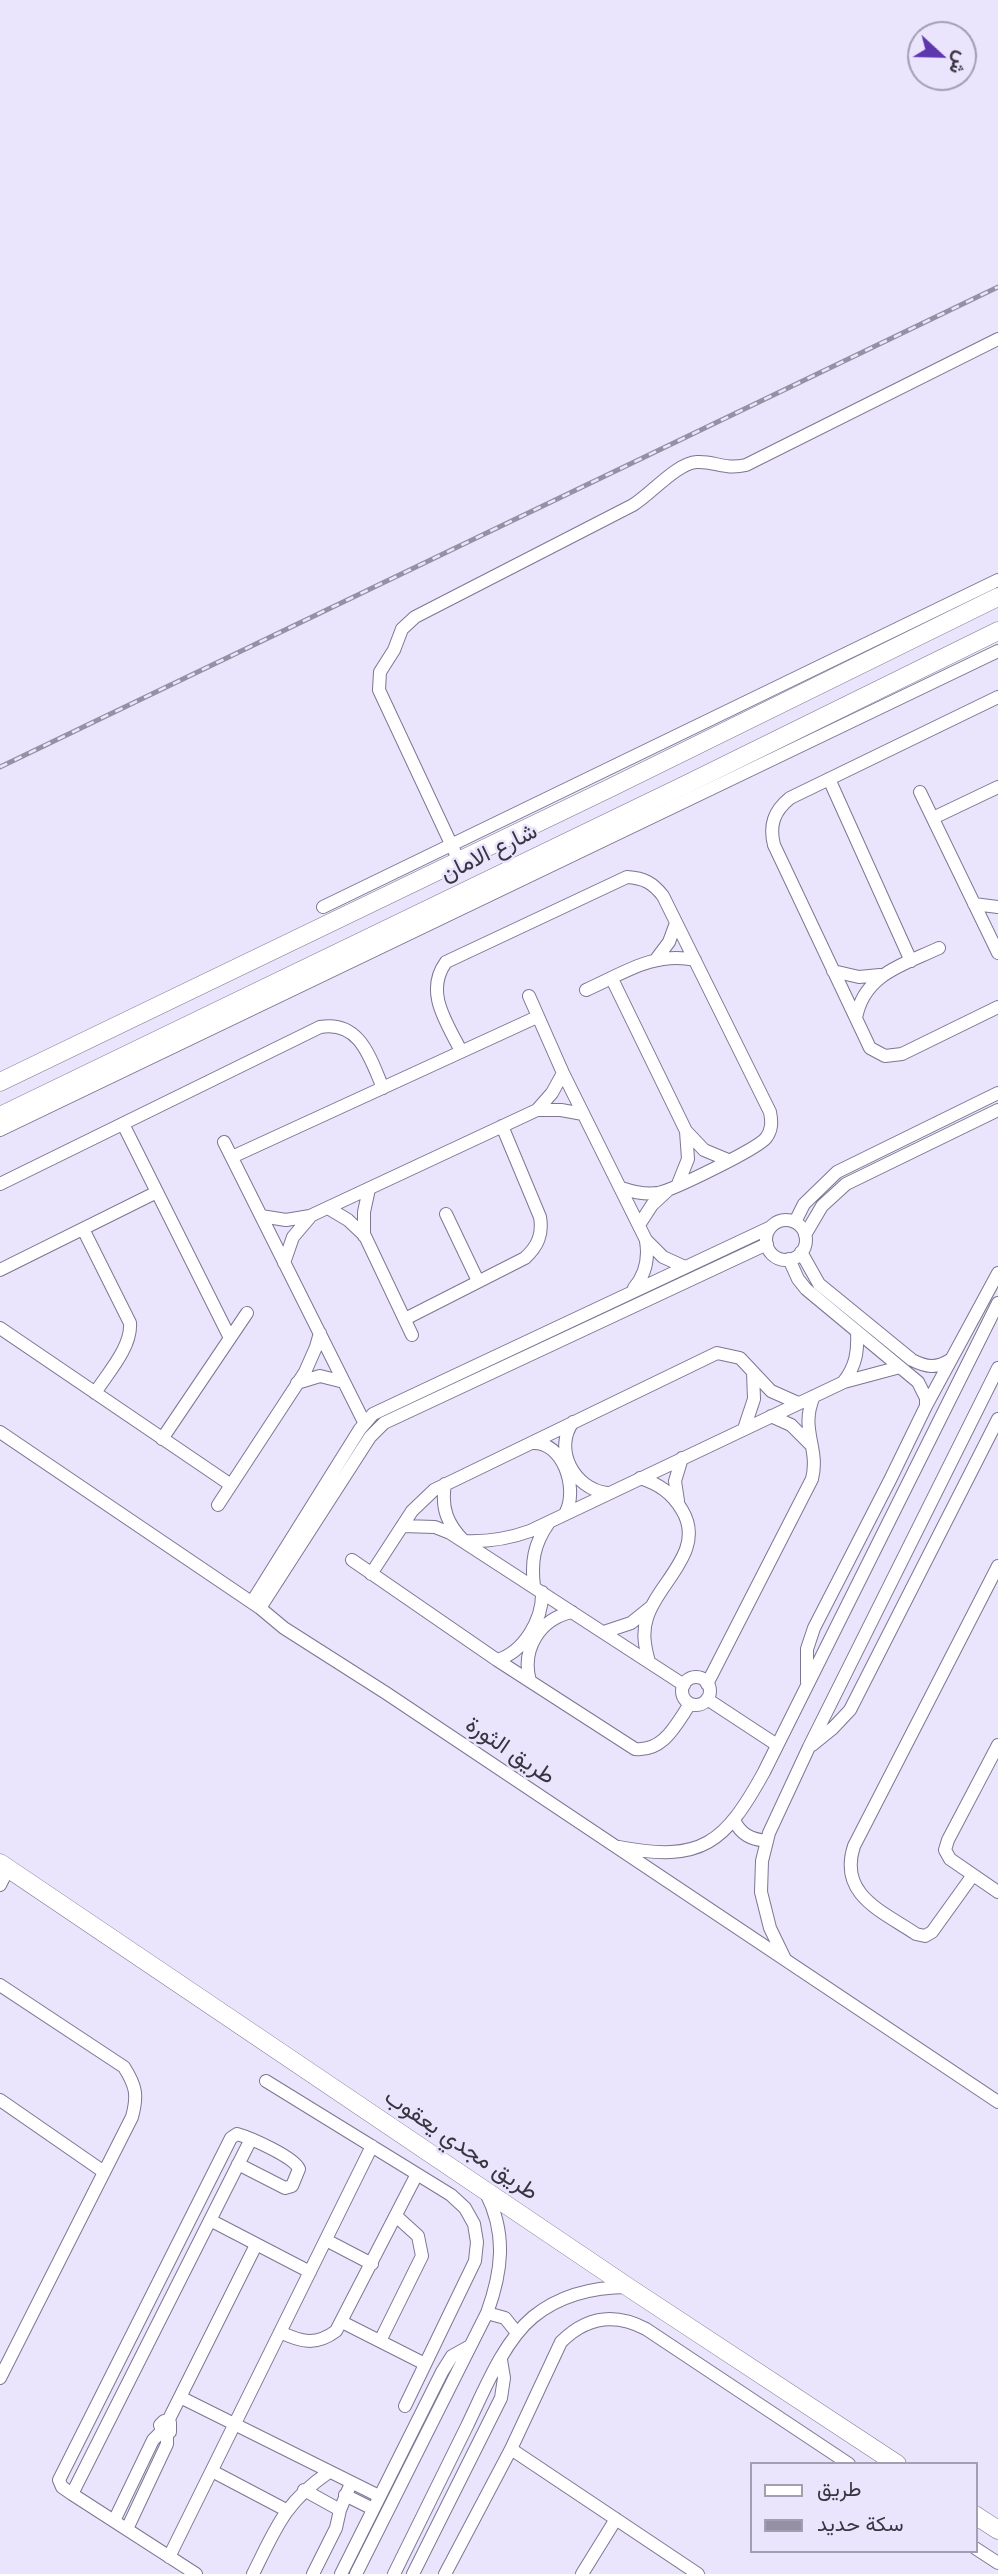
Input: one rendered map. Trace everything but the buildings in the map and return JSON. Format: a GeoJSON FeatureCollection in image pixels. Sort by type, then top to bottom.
{"type":"FeatureCollection","features":[{"type":"Feature","properties":{"kind":"street"},"geometry":{"type":"LineString","coordinates":[[455,853],[378,684],[380,672],[394,650],[402,629],[410,620],[633,505],[681,467],[701,461],[722,467],[746,465],[998,339]]}},
{"type":"Feature","properties":{"kind":"street"},"geometry":{"type":"LineString","coordinates":[[891,641],[998,580]]}},
{"type":"Feature","properties":{"kind":"street","name":"شارع الامان"},"geometry":{"type":"LineString","coordinates":[[0,1082],[156,1008],[455,853],[610,788],[750,710],[891,641],[998,597]]}},
{"type":"Feature","properties":{"kind":"street","name":"شارع الامان"},"geometry":{"type":"LineString","coordinates":[[0,1116],[173,1032],[388,936],[623,814],[687,792],[998,631]]}},
{"type":"Feature","properties":{"kind":"street"},"geometry":{"type":"LineString","coordinates":[[0,1130],[388,936],[687,792],[998,651]]}},
{"type":"Feature","properties":{"kind":"street"},"geometry":{"type":"LineString","coordinates":[[998,698],[790,797],[775,814],[772,835],[774,845],[870,1048],[885,1056],[894,1056],[998,1007]]}},
{"type":"Feature","properties":{"kind":"street"},"geometry":{"type":"LineString","coordinates":[[323,907],[455,853],[750,710]]}},
{"type":"Feature","properties":{"kind":"street"},"geometry":{"type":"LineString","coordinates":[[828,779],[911,961]]}},
{"type":"Feature","properties":{"kind":"street"},"geometry":{"type":"LineString","coordinates":[[933,818],[998,787]]}},
{"type":"Feature","properties":{"kind":"street"},"geometry":{"type":"LineString","coordinates":[[610,788],[623,814]]}},
{"type":"Feature","properties":{"kind":"street"},"geometry":{"type":"LineString","coordinates":[[920,792],[998,951]]}},
{"type":"Feature","properties":{"kind":"street"},"geometry":{"type":"LineString","coordinates":[[461,1051],[435,992],[437,979],[446,962],[627,877],[638,878],[656,887],[770,1112],[770,1132],[757,1146],[674,1187],[652,1205],[639,1225]]}},
{"type":"Feature","properties":{"kind":"street"},"geometry":{"type":"LineString","coordinates":[[974,904],[998,908]]}},
{"type":"Feature","properties":{"kind":"street"},"geometry":{"type":"LineString","coordinates":[[657,958],[669,942],[676,923]]}},
{"type":"Feature","properties":{"kind":"street"},"geometry":{"type":"LineString","coordinates":[[856,1018],[858,1005],[873,982],[939,947]]}},
{"type":"Feature","properties":{"kind":"street"},"geometry":{"type":"LineString","coordinates":[[586,990],[657,958],[695,960]]}},
{"type":"Feature","properties":{"kind":"street"},"geometry":{"type":"LineString","coordinates":[[833,971],[859,977],[884,974]]}},
{"type":"Feature","properties":{"kind":"street"},"geometry":{"type":"LineString","coordinates":[[611,979],[686,1131],[704,1150],[728,1160]]}},
{"type":"Feature","properties":{"kind":"street"},"geometry":{"type":"LineString","coordinates":[[528,996],[646,1240],[646,1268],[631,1292]]}},
{"type":"Feature","properties":{"kind":"street"},"geometry":{"type":"LineString","coordinates":[[156,1008],[153,1015],[155,1025],[173,1032]]}},
{"type":"Feature","properties":{"kind":"street"},"geometry":{"type":"LineString","coordinates":[[232,1157],[537,1017]]}},
{"type":"Feature","properties":{"kind":"street"},"geometry":{"type":"LineString","coordinates":[[0,1184],[310,1032],[330,1026],[340,1027],[361,1040],[383,1087]]}},
{"type":"Feature","properties":{"kind":"street"},"geometry":{"type":"LineString","coordinates":[[99,1034],[108,1044],[106,1064]]}},
{"type":"Feature","properties":{"kind":"street"},"geometry":{"type":"LineString","coordinates":[[261,1216],[286,1220],[310,1216],[537,1110],[552,1093],[563,1073]]}},
{"type":"Feature","properties":{"kind":"street"},"geometry":{"type":"LineString","coordinates":[[795,1222],[804,1204],[837,1172],[998,1093]]}},
{"type":"Feature","properties":{"kind":"street"},"geometry":{"type":"LineString","coordinates":[[537,1110],[583,1114]]}},
{"type":"Feature","properties":{"kind":"street"},"geometry":{"type":"LineString","coordinates":[[805,1235],[822,1206],[846,1184],[998,1110]]}},
{"type":"Feature","properties":{"kind":"street"},"geometry":{"type":"LineString","coordinates":[[123,1124],[230,1338]]}},
{"type":"Feature","properties":{"kind":"street"},"geometry":{"type":"LineString","coordinates":[[404,1318],[525,1258],[532,1252],[541,1235],[540,1217],[502,1126]]}},
{"type":"Feature","properties":{"kind":"street"},"geometry":{"type":"LineString","coordinates":[[621,1188],[645,1194],[674,1187],[688,1159],[686,1131]]}},
{"type":"Feature","properties":{"kind":"street"},"geometry":{"type":"LineString","coordinates":[[224,1142],[364,1422]]}},
{"type":"Feature","properties":{"kind":"street"},"geometry":{"type":"LineString","coordinates":[[365,1236],[364,1212],[369,1189]]}},
{"type":"Feature","properties":{"kind":"street"},"geometry":{"type":"LineString","coordinates":[[0,1270],[157,1192]]}},
{"type":"Feature","properties":{"kind":"street"},"geometry":{"type":"LineString","coordinates":[[328,1208],[348,1220],[365,1236],[412,1335]]}},
{"type":"Feature","properties":{"kind":"street"},"geometry":{"type":"LineString","coordinates":[[446,1214],[478,1281]]}},
{"type":"Feature","properties":{"kind":"street"},"geometry":{"type":"LineString","coordinates":[[284,1263],[293,1237],[310,1216]]}},
{"type":"Feature","properties":{"kind":"street"},"geometry":{"type":"LineString","coordinates":[[256,1605],[364,1422],[384,1407],[782,1220],[795,1222],[805,1235],[806,1241],[795,1256],[798,1279],[806,1289],[900,1367],[923,1390],[926,1406]]}},
{"type":"Feature","properties":{"kind":"street"},"geometry":{"type":"LineString","coordinates":[[771,1227],[766,1238],[775,1256],[795,1256],[819,1284],[912,1360],[925,1366],[942,1366],[950,1360]]}},
{"type":"Feature","properties":{"kind":"street"},"geometry":{"type":"LineString","coordinates":[[83,1229],[130,1323],[128,1340],[95,1394]]}},
{"type":"Feature","properties":{"kind":"street"},"geometry":{"type":"LineString","coordinates":[[646,1240],[663,1257],[685,1267]]}},
{"type":"Feature","properties":{"kind":"street"},"geometry":{"type":"LineString","coordinates":[[256,1605],[370,1437],[384,1423],[767,1244]]}},
{"type":"Feature","properties":{"kind":"street"},"geometry":{"type":"LineString","coordinates":[[807,1684],[807,1649],[814,1628],[926,1406],[998,1273]]}},
{"type":"Feature","properties":{"kind":"street"},"geometry":{"type":"LineString","coordinates":[[614,1846],[666,1854],[689,1852],[713,1838],[734,1820],[751,1795],[777,1745],[998,1303]]}},
{"type":"Feature","properties":{"kind":"street"},"geometry":{"type":"LineString","coordinates":[[162,1439],[247,1313]]}},
{"type":"Feature","properties":{"kind":"street"},"geometry":{"type":"LineString","coordinates":[[974,1315],[987,1321]]}},
{"type":"Feature","properties":{"kind":"street"},"geometry":{"type":"LineString","coordinates":[[0,1328],[231,1485]]}},
{"type":"Feature","properties":{"kind":"street"},"geometry":{"type":"LineString","coordinates":[[844,1382],[856,1359],[857,1332]]}},
{"type":"Feature","properties":{"kind":"street"},"geometry":{"type":"LineString","coordinates":[[218,1505],[312,1360],[320,1334]]}},
{"type":"Feature","properties":{"kind":"street"},"geometry":{"type":"LineString","coordinates":[[371,1574],[424,1497],[445,1484],[717,1353],[740,1357],[771,1391],[798,1404]]}},
{"type":"Feature","properties":{"kind":"street"},"geometry":{"type":"LineString","coordinates":[[445,1484],[445,1516],[453,1530],[464,1541],[486,1542],[509,1538],[530,1531],[844,1382],[900,1367]]}},
{"type":"Feature","properties":{"kind":"street"},"geometry":{"type":"LineString","coordinates":[[744,1429],[754,1399],[752,1368]]}},
{"type":"Feature","properties":{"kind":"street"},"geometry":{"type":"LineString","coordinates":[[786,1961],[764,1910],[761,1882],[766,1840],[808,1747],[998,1368]]}},
{"type":"Feature","properties":{"kind":"street"},"geometry":{"type":"LineString","coordinates":[[296,1383],[320,1376],[344,1382]]}},
{"type":"Feature","properties":{"kind":"street"},"geometry":{"type":"LineString","coordinates":[[707,1684],[812,1479],[815,1458],[807,1427],[814,1396]]}},
{"type":"Feature","properties":{"kind":"street"},"geometry":{"type":"LineString","coordinates":[[771,1416],[799,1432],[812,1448]]}},
{"type":"Feature","properties":{"kind":"street"},"geometry":{"type":"LineString","coordinates":[[808,1747],[833,1728],[850,1710],[998,1419]]}},
{"type":"Feature","properties":{"kind":"street"},"geometry":{"type":"LineString","coordinates":[[573,1422],[564,1444],[577,1479],[590,1489],[607,1493]]}},
{"type":"Feature","properties":{"kind":"street","name":"طريق الثورة"},"geometry":{"type":"LineString","coordinates":[[0,1432],[256,1605],[284,1628],[386,1693],[998,2102]]}},
{"type":"Feature","properties":{"kind":"street"},"geometry":{"type":"LineString","coordinates":[[531,1443],[546,1444],[557,1455],[572,1490],[566,1512]]}},
{"type":"Feature","properties":{"kind":"street"},"geometry":{"type":"LineString","coordinates":[[649,1662],[644,1632],[653,1604],[686,1553],[689,1528],[679,1505],[675,1481],[682,1458]]}},
{"type":"Feature","properties":{"kind":"street"},"geometry":{"type":"LineString","coordinates":[[640,1478],[662,1488],[679,1505]]}},
{"type":"Feature","properties":{"kind":"street"},"geometry":{"type":"LineString","coordinates":[[891,1478],[906,1485]]}},
{"type":"Feature","properties":{"kind":"street"},"geometry":{"type":"LineString","coordinates":[[497,1660],[511,1654],[522,1644],[540,1614],[538,1589],[532,1569],[540,1535],[550,1520]]}},
{"type":"Feature","properties":{"kind":"street"},"geometry":{"type":"LineString","coordinates":[[402,1526],[435,1527],[464,1541],[684,1685]]}},
{"type":"Feature","properties":{"kind":"street"},"geometry":{"type":"LineString","coordinates":[[352,1560],[497,1660],[635,1749],[650,1749],[663,1742],[690,1704]]}},
{"type":"Feature","properties":{"kind":"street"},"geometry":{"type":"LineString","coordinates":[[973,1875],[932,1932],[925,1936],[916,1934],[865,1899],[853,1883],[849,1865],[854,1846],[992,1591],[998,1566]]}},
{"type":"Feature","properties":{"kind":"street"},"geometry":{"type":"LineString","coordinates":[[604,1632],[631,1623],[653,1604]]}},
{"type":"Feature","properties":{"kind":"street"},"geometry":{"type":"LineString","coordinates":[[530,1681],[527,1665],[529,1648],[544,1625],[557,1616],[572,1612]]}},
{"type":"Feature","properties":{"kind":"street"},"geometry":{"type":"LineString","coordinates":[[698,1678],[707,1684],[710,1692],[707,1699],[699,1705],[690,1704],[682,1693],[684,1685],[690,1679],[698,1678]]}},
{"type":"Feature","properties":{"kind":"street"},"geometry":{"type":"LineString","coordinates":[[707,1699],[777,1745]]}},
{"type":"Feature","properties":{"kind":"street"},"geometry":{"type":"LineString","coordinates":[[998,1745],[945,1845],[950,1860],[998,1892]]}},
{"type":"Feature","properties":{"kind":"street"},"geometry":{"type":"LineString","coordinates":[[734,1820],[743,1833],[766,1840]]}},
{"type":"Feature","properties":{"kind":"street","name":"طريق مجدي يعقوب"},"geometry":{"type":"LineString","coordinates":[[3,1872],[894,2462]]}},
{"type":"Feature","properties":{"kind":"street"},"geometry":{"type":"LineString","coordinates":[[0,1985],[124,2067],[133,2082],[136,2099],[132,2117],[0,2378]]}},
{"type":"Feature","properties":{"kind":"street"},"geometry":{"type":"LineString","coordinates":[[266,2081],[451,2195],[465,2208],[474,2224],[477,2242],[472,2270],[405,2406]]}},
{"type":"Feature","properties":{"kind":"street"},"geometry":{"type":"LineString","coordinates":[[0,2099],[104,2172]]}},
{"type":"Feature","properties":{"kind":"street"},"geometry":{"type":"LineString","coordinates":[[196,2574],[72,2494],[60,2485],[60,2477],[233,2136],[240,2134],[251,2139],[296,2163],[299,2169],[292,2186],[282,2187],[238,2164]]}},
{"type":"Feature","properties":{"kind":"street"},"geometry":{"type":"LineString","coordinates":[[72,2494],[251,2139]]}},
{"type":"Feature","properties":{"kind":"street"},"geometry":{"type":"LineString","coordinates":[[169,2557],[372,2147]]}},
{"type":"Feature","properties":{"kind":"street"},"geometry":{"type":"LineString","coordinates":[[280,2332],[306,2342],[317,2342],[327,2338],[342,2322],[417,2174]]}},
{"type":"Feature","properties":{"kind":"street"},"geometry":{"type":"LineString","coordinates":[[356,2574],[486,2313],[500,2272],[501,2247],[494,2208],[484,2189]]}},
{"type":"Feature","properties":{"kind":"street"},"geometry":{"type":"LineString","coordinates":[[380,2341],[422,2256],[418,2236],[396,2216]]}},
{"type":"Feature","properties":{"kind":"street"},"geometry":{"type":"LineString","coordinates":[[209,2220],[310,2272]]}},
{"type":"Feature","properties":{"kind":"street"},"geometry":{"type":"LineString","coordinates":[[326,2240],[372,2264]]}},
{"type":"Feature","properties":{"kind":"street"},"geometry":{"type":"LineString","coordinates":[[114,2521],[153,2440],[165,2429],[256,2245]]}},
{"type":"Feature","properties":{"kind":"street"},"geometry":{"type":"LineString","coordinates":[[394,2574],[517,2333],[533,2317],[567,2297],[606,2287],[628,2287]]}},
{"type":"Feature","properties":{"kind":"street"},"geometry":{"type":"LineString","coordinates":[[486,2313],[505,2318],[517,2333]]}},
{"type":"Feature","properties":{"kind":"street"},"geometry":{"type":"LineString","coordinates":[[445,2574],[561,2343],[572,2331],[601,2318],[617,2318],[646,2329],[846,2462]]}},
{"type":"Feature","properties":{"kind":"street"},"geometry":{"type":"LineString","coordinates":[[342,2322],[425,2364]]}},
{"type":"Feature","properties":{"kind":"street"},"geometry":{"type":"LineString","coordinates":[[341,2574],[446,2364],[460,2350],[470,2346]]}},
{"type":"Feature","properties":{"kind":"street"},"geometry":{"type":"LineString","coordinates":[[413,2574],[501,2398],[504,2378],[501,2360]]}},
{"type":"Feature","properties":{"kind":"street"},"geometry":{"type":"LineString","coordinates":[[180,2397],[329,2472],[373,2509]]}},
{"type":"Feature","properties":{"kind":"street"},"geometry":{"type":"LineString","coordinates":[[127,2529],[167,2444],[165,2429]]}},
{"type":"Feature","properties":{"kind":"street"},"geometry":{"type":"LineString","coordinates":[[510,2449],[698,2574]]}},
{"type":"Feature","properties":{"kind":"street"},"geometry":{"type":"LineString","coordinates":[[212,2471],[285,2510]]}},
{"type":"Feature","properties":{"kind":"street"},"geometry":{"type":"LineString","coordinates":[[253,2574],[285,2510],[304,2490],[329,2472]]}},
{"type":"Feature","properties":{"kind":"street"},"geometry":{"type":"LineString","coordinates":[[348,2489],[379,2496]]}},
{"type":"Feature","properties":{"kind":"street"},"geometry":{"type":"LineString","coordinates":[[313,2574],[336,2528],[348,2489]]}},
{"type":"Feature","properties":{"kind":"street"},"geometry":{"type":"LineString","coordinates":[[304,2490],[340,2510]]}},
{"type":"Feature","properties":{"kind":"street"},"geometry":{"type":"LineString","coordinates":[[977,2516],[998,2530]]}},
{"type":"Feature","properties":{"kind":"street"},"geometry":{"type":"LineString","coordinates":[[582,2574],[616,2519]]}},
{"type":"Feature","properties":{"kind":"street"},"geometry":{"type":"LineString","coordinates":[[977,2549],[998,2563]]}},
{"type":"Feature","properties":{"kind":"railway"},"geometry":{"type":"LineString","coordinates":[[0,767],[998,287]]}}]}
